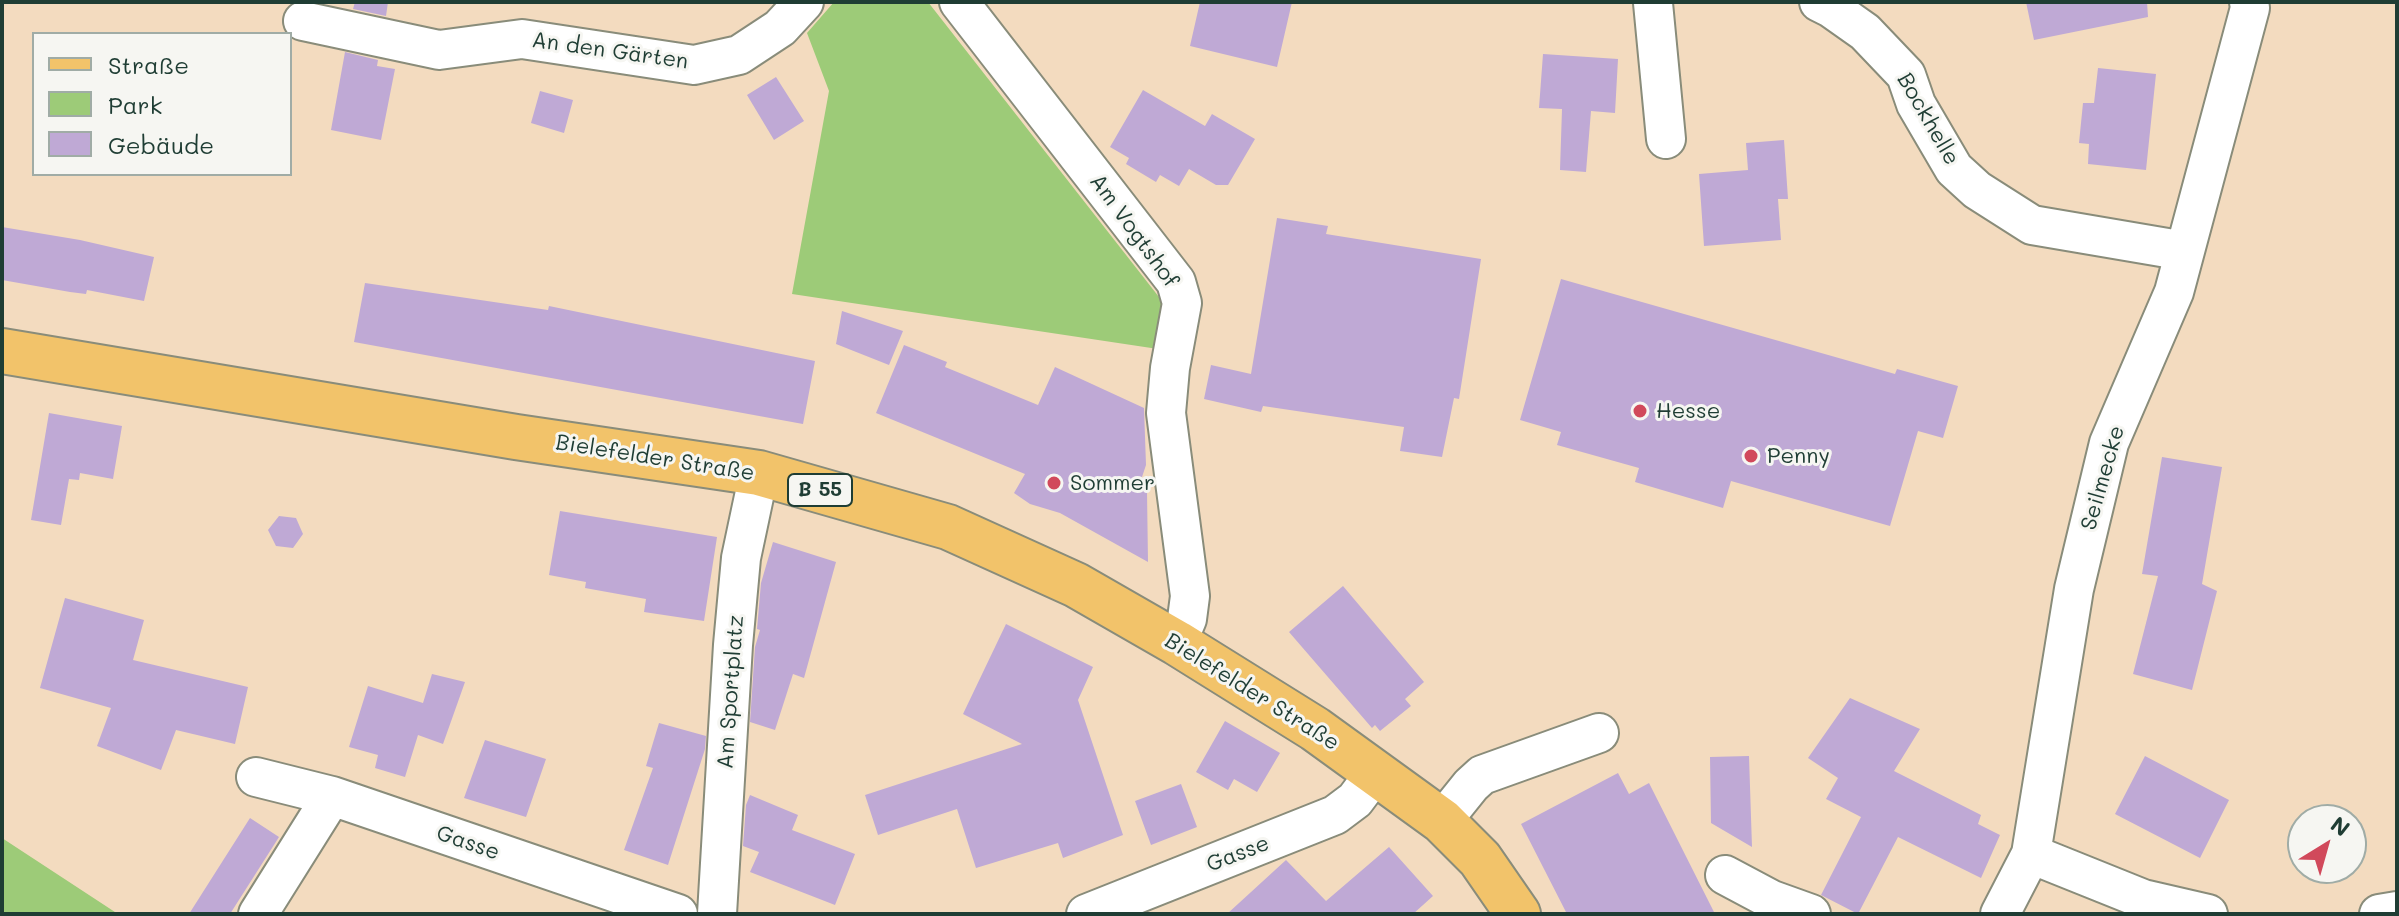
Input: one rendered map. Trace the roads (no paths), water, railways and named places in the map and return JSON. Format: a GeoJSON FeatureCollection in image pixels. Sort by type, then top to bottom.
{"type":"FeatureCollection","features":[{"type":"Feature","properties":{"kind":"main road","name":"Bielefelder Straße"},"geometry":{"type":"LineString","coordinates":[[2,351],[516,437],[759,473],[948,527],[1076,585],[1177,643],[1315,729],[1442,821],[1480,859],[1518,914]]}},
{"type":"Feature","properties":{"kind":"street","name":"An den Gärten"},"geometry":{"type":"LineString","coordinates":[[303,21],[439,50],[522,39],[694,65],[739,55],[780,28],[804,2]]}},
{"type":"Feature","properties":{"kind":"street","name":"Am Vogtshof"},"geometry":{"type":"LineString","coordinates":[[959,2],[1176,282],[1182,303],[1170,368],[1166,413],[1190,596],[1187,619],[1177,643]]}},
{"type":"Feature","properties":{"kind":"street"},"geometry":{"type":"LineString","coordinates":[[1645,2],[1663,2]]}},
{"type":"Feature","properties":{"kind":"street","name":"Bockhelle"},"geometry":{"type":"LineString","coordinates":[[1819,2],[1865,32],[1906,75],[1916,104],[1954,169],[1977,190],[2032,225],[2185,251]]}},
{"type":"Feature","properties":{"kind":"street","name":"Seilmecke"},"geometry":{"type":"LineString","coordinates":[[2000,914],[2031,854],[2074,589],[2109,443],[2174,292],[2250,8],[2249,2]]}},
{"type":"Feature","properties":{"kind":"street"},"geometry":{"type":"LineString","coordinates":[[1653,3],[1666,139]]}},
{"type":"Feature","properties":{"kind":"street","name":"Am Sportplatz"},"geometry":{"type":"LineString","coordinates":[[717,914],[738,587],[759,473]]}},
{"type":"Feature","properties":{"kind":"street"},"geometry":{"type":"LineString","coordinates":[[1442,821],[1482,775],[1599,733]]}},
{"type":"Feature","properties":{"kind":"street","name":"Gasse"},"geometry":{"type":"LineString","coordinates":[[1086,914],[1335,815],[1355,800],[1376,772]]}},
{"type":"Feature","properties":{"kind":"street","name":"Gasse"},"geometry":{"type":"LineString","coordinates":[[256,777],[332,796],[678,914]]}},
{"type":"Feature","properties":{"kind":"street"},"geometry":{"type":"LineString","coordinates":[[258,914],[332,796]]}},
{"type":"Feature","properties":{"kind":"street"},"geometry":{"type":"LineString","coordinates":[[2031,854],[2143,899],[2208,914]]}},
{"type":"Feature","properties":{"kind":"street"},"geometry":{"type":"LineString","coordinates":[[1725,875],[1772,900],[1811,914]]}},
{"type":"Feature","properties":{"kind":"street"},"geometry":{"type":"LineString","coordinates":[[2379,914],[2397,911]]}},
{"type":"Feature","properties":{"kind":"place","name":"Hesse"},"geometry":{"type":"Point","coordinates":[1640,411]}},
{"type":"Feature","properties":{"kind":"place","name":"Penny"},"geometry":{"type":"Point","coordinates":[1751,456]}},
{"type":"Feature","properties":{"kind":"place","name":"Sommer"},"geometry":{"type":"Point","coordinates":[1054,483]}}]}
